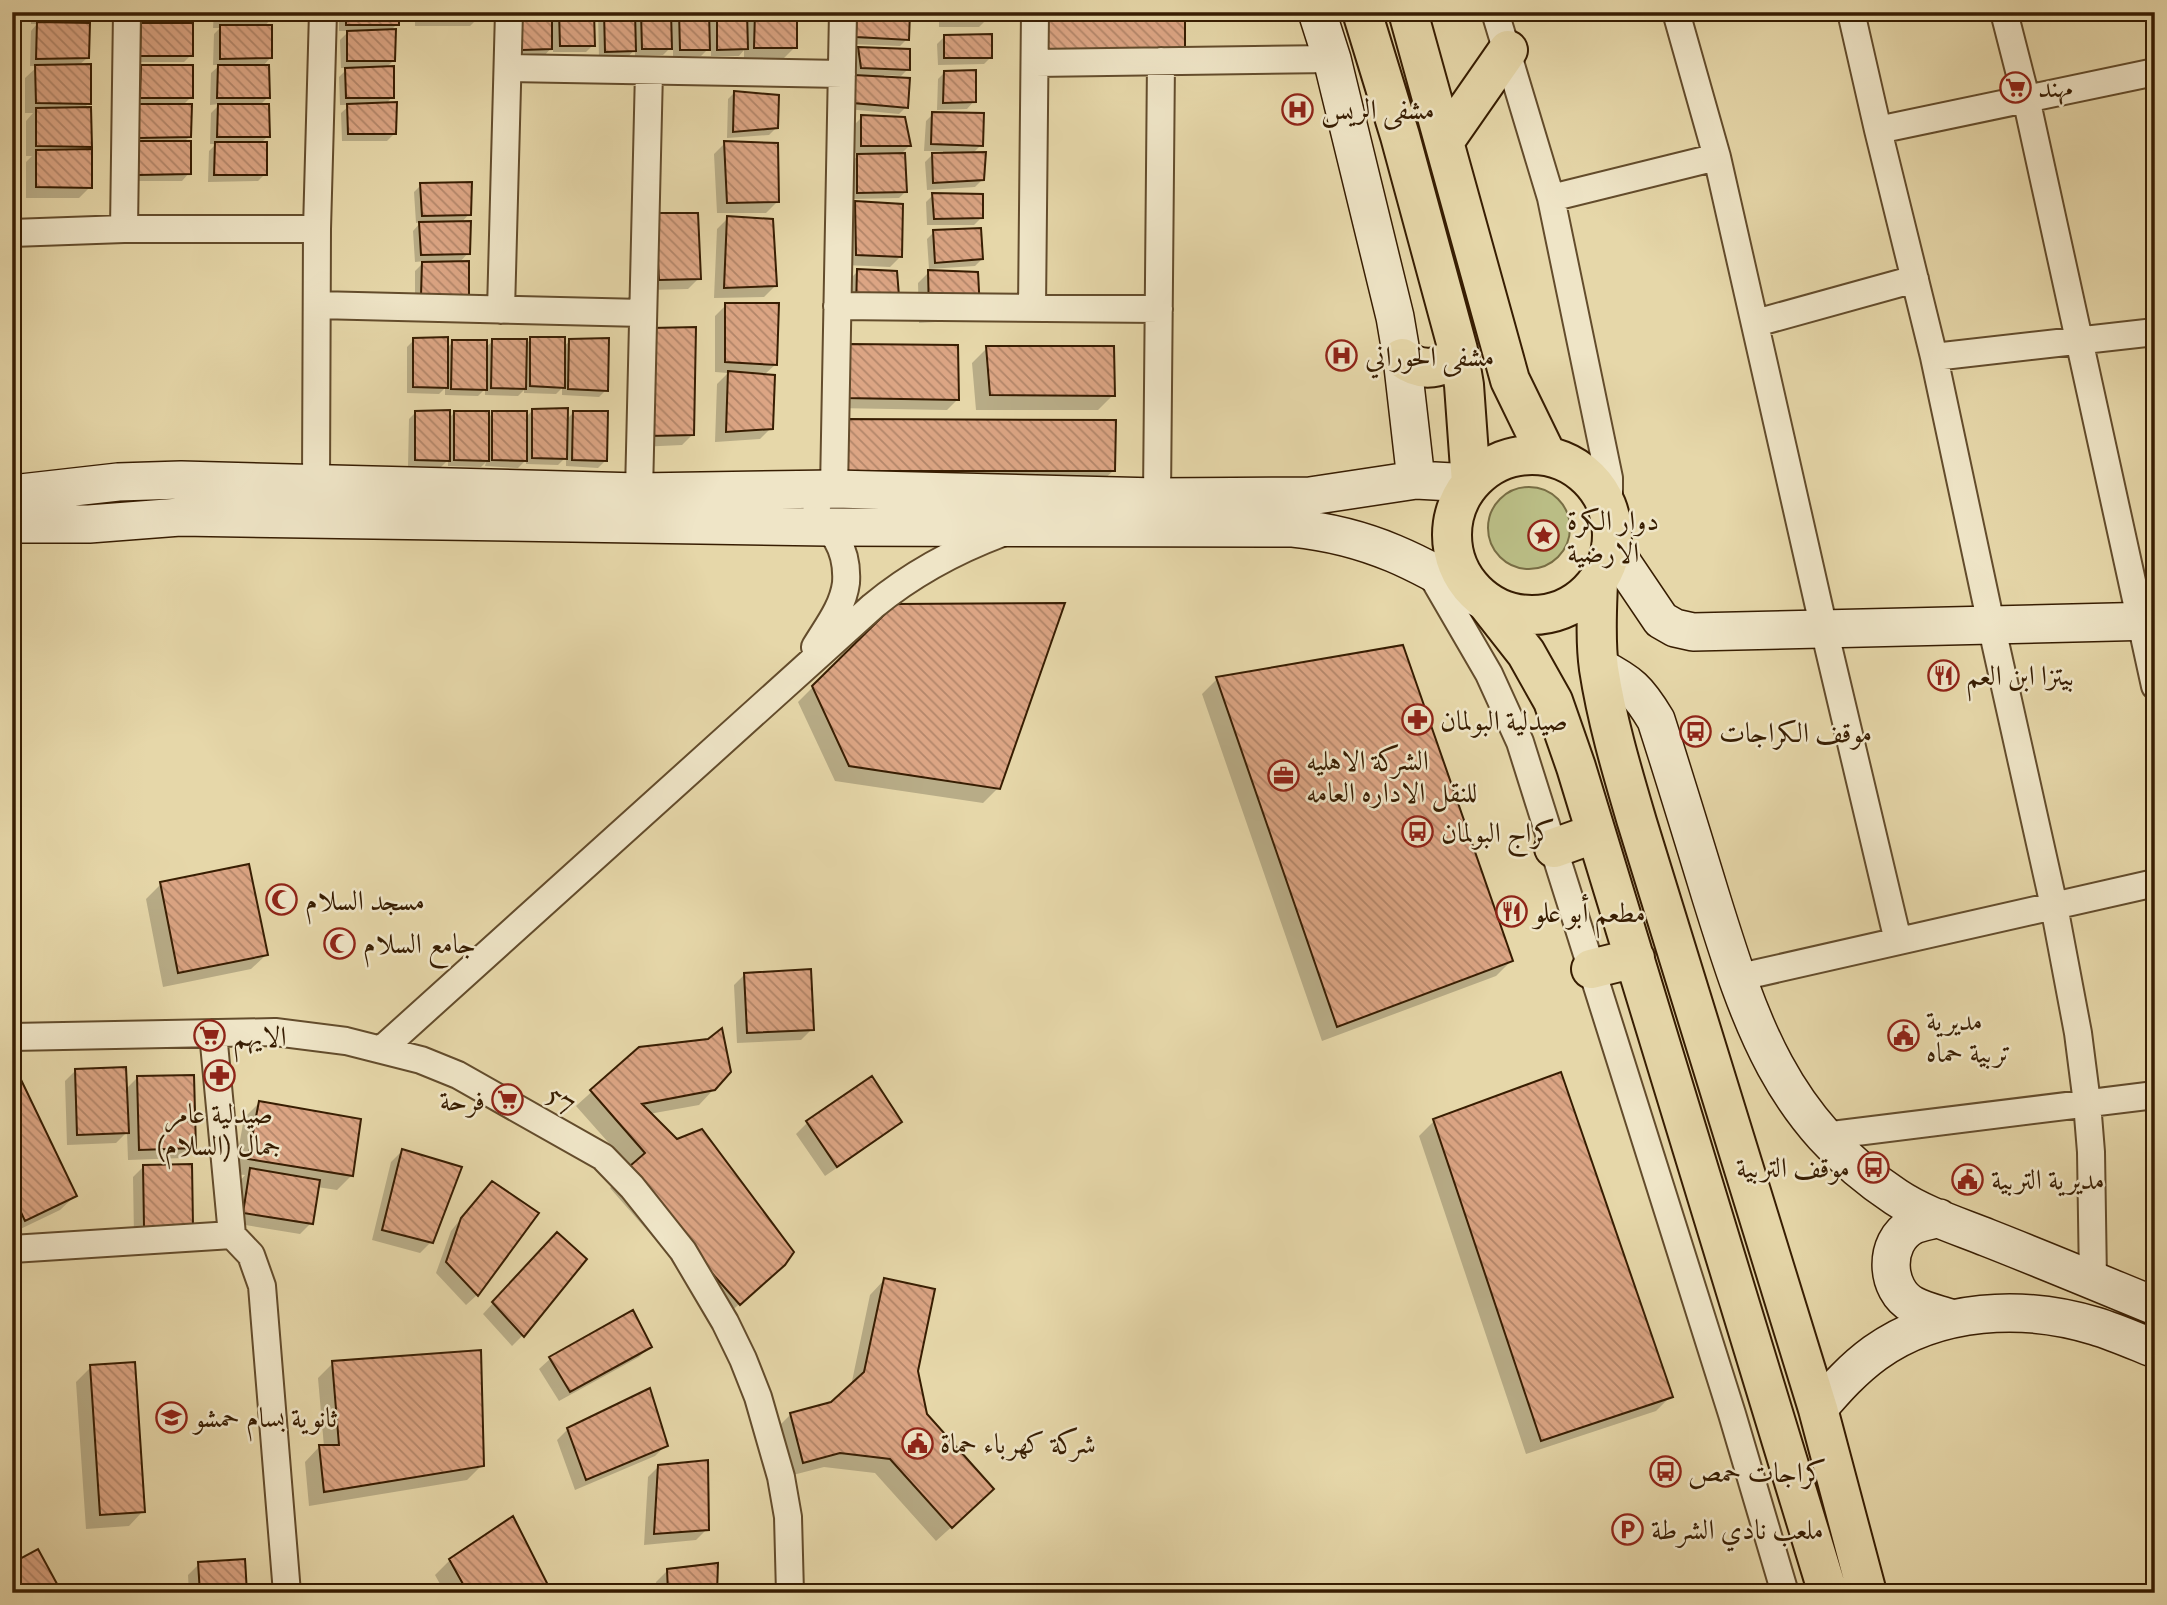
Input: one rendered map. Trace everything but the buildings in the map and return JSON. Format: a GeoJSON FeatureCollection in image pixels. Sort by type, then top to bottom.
{"type":"FeatureCollection","features":[{"type":"Feature","properties":{"kind":"main road"},"geometry":{"type":"LineString","coordinates":[[1317,12],[1332,59],[1395,317],[1416,480]]}},
{"type":"Feature","properties":{"kind":"main road"},"geometry":{"type":"LineString","coordinates":[[1362,12],[1400,136],[1458,350],[1464,385],[1471,483]]}},
{"type":"Feature","properties":{"kind":"main road"},"geometry":{"type":"LineString","coordinates":[[1408,12],[1510,380],[1547,456]]}},
{"type":"Feature","properties":{"kind":"main road"},"geometry":{"type":"LineString","coordinates":[[1444,142],[1508,50]]}},
{"type":"Feature","properties":{"kind":"main road"},"geometry":{"type":"LineString","coordinates":[[1402,358],[1427,369],[1445,363],[1458,350]]}},
{"type":"Feature","properties":{"kind":"main road"},"geometry":{"type":"LineString","coordinates":[[1828,1593],[1635,958],[1553,701],[1526,653],[1486,602],[1467,583],[1455,559],[1451,532],[1457,506],[1471,483],[1486,469],[1505,459],[1526,455],[1547,456],[1567,463],[1586,476],[1600,493],[1610,530],[1648,604],[1661,620],[1675,628],[1693,632],[2148,621]]}},
{"type":"Feature","properties":{"kind":"main road"},"geometry":{"type":"LineString","coordinates":[[12,494],[118,482],[181,480],[639,492],[834,489],[1157,497],[1310,496],[1416,480],[1471,483]]}},
{"type":"Feature","properties":{"kind":"main road"},"geometry":{"type":"LineString","coordinates":[[12,524],[89,524],[180,517],[827,527],[1293,528],[1349,536],[1376,545],[1428,567],[1509,613],[1534,616],[1558,612],[1580,600],[1598,582],[1606,565],[1610,530]]}},
{"type":"Feature","properties":{"kind":"main road"},"geometry":{"type":"LineString","coordinates":[[1598,582],[1599,667],[1613,737],[1818,1409],[1867,1593]]}},
{"type":"Feature","properties":{"kind":"main road"},"geometry":{"type":"LineString","coordinates":[[1599,667],[1625,680],[1642,696],[1656,720],[1736,978],[1771,1062],[1824,1136],[1856,1168],[1898,1199],[2155,1306]]}},
{"type":"Feature","properties":{"kind":"main road"},"geometry":{"type":"LineString","coordinates":[[1554,848],[1596,832]]}},
{"type":"Feature","properties":{"kind":"main road"},"geometry":{"type":"LineString","coordinates":[[1591,969],[1635,958]]}},
{"type":"Feature","properties":{"kind":"main road"},"geometry":{"type":"LineString","coordinates":[[1939,1218],[1911,1227],[1900,1237],[1893,1251],[1891,1266],[1894,1281],[1901,1294],[1912,1304],[1950,1318]]}},
{"type":"Feature","properties":{"kind":"main road"},"geometry":{"type":"LineString","coordinates":[[1818,1409],[1845,1378],[1876,1352],[1912,1332],[1950,1318],[2022,1314],[2056,1317],[2095,1326],[2155,1349]]}},
{"type":"Feature","properties":{"kind":"street"},"geometry":{"type":"LineString","coordinates":[[124,229],[127,12]]}},
{"type":"Feature","properties":{"kind":"street"},"geometry":{"type":"LineString","coordinates":[[316,484],[317,229],[323,12]]}},
{"type":"Feature","properties":{"kind":"street"},"geometry":{"type":"LineString","coordinates":[[501,310],[509,12]]}},
{"type":"Feature","properties":{"kind":"street"},"geometry":{"type":"LineString","coordinates":[[800,672],[837,611],[846,583],[841,548],[817,513],[821,496],[834,489],[843,12]]}},
{"type":"Feature","properties":{"kind":"street"},"geometry":{"type":"LineString","coordinates":[[1032,308],[1035,12]]}},
{"type":"Feature","properties":{"kind":"street"},"geometry":{"type":"LineString","coordinates":[[1495,12],[1551,198],[1609,478],[1610,530]]}},
{"type":"Feature","properties":{"kind":"street"},"geometry":{"type":"LineString","coordinates":[[1676,12],[1717,157],[1824,629],[1899,941]]}},
{"type":"Feature","properties":{"kind":"street"},"geometry":{"type":"LineString","coordinates":[[1851,12],[1934,357],[2054,906],[2078,1033],[2087,1103],[2091,1152],[2093,1280]]}},
{"type":"Feature","properties":{"kind":"street"},"geometry":{"type":"LineString","coordinates":[[2004,12],[2148,621],[2155,686]]}},
{"type":"Feature","properties":{"kind":"street"},"geometry":{"type":"LineString","coordinates":[[1035,63],[1332,59]]}},
{"type":"Feature","properties":{"kind":"street"},"geometry":{"type":"LineString","coordinates":[[1157,497],[1161,61]]}},
{"type":"Feature","properties":{"kind":"street"},"geometry":{"type":"LineString","coordinates":[[508,68],[842,74]]}},
{"type":"Feature","properties":{"kind":"street"},"geometry":{"type":"LineString","coordinates":[[639,492],[649,71]]}},
{"type":"Feature","properties":{"kind":"street"},"geometry":{"type":"LineString","coordinates":[[1878,131],[2155,72]]}},
{"type":"Feature","properties":{"kind":"street"},"geometry":{"type":"LineString","coordinates":[[1551,198],[1717,157]]}},
{"type":"Feature","properties":{"kind":"street"},"geometry":{"type":"LineString","coordinates":[[12,233],[124,229],[317,229]]}},
{"type":"Feature","properties":{"kind":"street"},"geometry":{"type":"LineString","coordinates":[[1756,323],[1915,279]]}},
{"type":"Feature","properties":{"kind":"street"},"geometry":{"type":"LineString","coordinates":[[317,305],[643,313]]}},
{"type":"Feature","properties":{"kind":"street"},"geometry":{"type":"LineString","coordinates":[[837,306],[1159,309]]}},
{"type":"Feature","properties":{"kind":"street"},"geometry":{"type":"LineString","coordinates":[[1934,357],[2155,332]]}},
{"type":"Feature","properties":{"kind":"street"},"geometry":{"type":"LineString","coordinates":[[382,1049],[873,606],[915,574],[960,550],[1015,528]]}},
{"type":"Feature","properties":{"kind":"street"},"geometry":{"type":"LineString","coordinates":[[1428,567],[1489,674],[1520,742],[1732,1413],[1785,1593]]}},
{"type":"Feature","properties":{"kind":"street"},"geometry":{"type":"LineString","coordinates":[[1736,978],[2155,883]]}},
{"type":"Feature","properties":{"kind":"street","name":"57"},"geometry":{"type":"LineString","coordinates":[[12,1037],[275,1032],[310,1035],[382,1049],[458,1075],[603,1157],[658,1218],[683,1251],[712,1298],[743,1359],[774,1450],[788,1517],[790,1593]]}},
{"type":"Feature","properties":{"kind":"street"},"geometry":{"type":"LineString","coordinates":[[213,1033],[232,1235],[251,1255],[262,1286],[286,1593]]}},
{"type":"Feature","properties":{"kind":"street"},"geometry":{"type":"LineString","coordinates":[[1824,1136],[2155,1095]]}},
{"type":"Feature","properties":{"kind":"street"},"geometry":{"type":"LineString","coordinates":[[12,1249],[232,1235]]}},
{"type":"Feature","properties":{"kind":"green space"},"geometry":{"type":"Polygon","coordinates":[[[1529,487],[1545,490],[1558,499],[1567,512],[1570,528],[1567,544],[1558,557],[1545,566],[1529,569],[1513,566],[1500,557],[1491,544],[1488,528],[1491,512],[1500,499],[1513,490],[1529,487]]]}},
{"type":"Feature","properties":{"kind":"place","name":"مهند"},"geometry":{"type":"Point","coordinates":[2015,87]}},
{"type":"Feature","properties":{"kind":"place","name":"مشفى الريس"},"geometry":{"type":"Point","coordinates":[1298,109]}},
{"type":"Feature","properties":{"kind":"place","name":"مشفى الحوراني"},"geometry":{"type":"Point","coordinates":[1342,356]}},
{"type":"Feature","properties":{"kind":"place","name":"دوار الكرة الارضية"},"geometry":{"type":"Point","coordinates":[1544,536]}},
{"type":"Feature","properties":{"kind":"place","name":"بيتزا ابن العم"},"geometry":{"type":"Point","coordinates":[1943,675]}},
{"type":"Feature","properties":{"kind":"place","name":"صيدلية البولمان"},"geometry":{"type":"Point","coordinates":[1417,720]}},
{"type":"Feature","properties":{"kind":"place","name":"موقف الكراجات"},"geometry":{"type":"Point","coordinates":[1696,732]}},
{"type":"Feature","properties":{"kind":"place","name":"الشركة الاهليه للنقل الاداره العامه"},"geometry":{"type":"Point","coordinates":[1283,776]}},
{"type":"Feature","properties":{"kind":"place","name":"كراج البولمان"},"geometry":{"type":"Point","coordinates":[1418,832]}},
{"type":"Feature","properties":{"kind":"place","name":"مسجد السلام"},"geometry":{"type":"Point","coordinates":[282,900]}},
{"type":"Feature","properties":{"kind":"place","name":"مطعم أبو علو"},"geometry":{"type":"Point","coordinates":[1511,912]}},
{"type":"Feature","properties":{"kind":"place","name":"جامع السلام"},"geometry":{"type":"Point","coordinates":[340,943]}},
{"type":"Feature","properties":{"kind":"place","name":"الايهم"},"geometry":{"type":"Point","coordinates":[210,1036]}},
{"type":"Feature","properties":{"kind":"place","name":"مديرية تربية حماه"},"geometry":{"type":"Point","coordinates":[1903,1036]}},
{"type":"Feature","properties":{"kind":"place","name":"صيدلية عامر جمال (السلام)"},"geometry":{"type":"Point","coordinates":[219,1076]}},
{"type":"Feature","properties":{"kind":"place","name":"فرحة"},"geometry":{"type":"Point","coordinates":[508,1100]}},
{"type":"Feature","properties":{"kind":"place","name":"موقف التربية"},"geometry":{"type":"Point","coordinates":[1873,1167]}},
{"type":"Feature","properties":{"kind":"place","name":"مديرية التربية"},"geometry":{"type":"Point","coordinates":[1968,1179]}},
{"type":"Feature","properties":{"kind":"place","name":"ثانوية بسام حمشو"},"geometry":{"type":"Point","coordinates":[171,1417]}},
{"type":"Feature","properties":{"kind":"place","name":"شركة كهرباء حماة"},"geometry":{"type":"Point","coordinates":[917,1443]}},
{"type":"Feature","properties":{"kind":"place","name":"كراجات حمص"},"geometry":{"type":"Point","coordinates":[1665,1472]}},
{"type":"Feature","properties":{"kind":"place","name":"ملعب نادي الشرطة"},"geometry":{"type":"Point","coordinates":[1628,1529]}}]}
